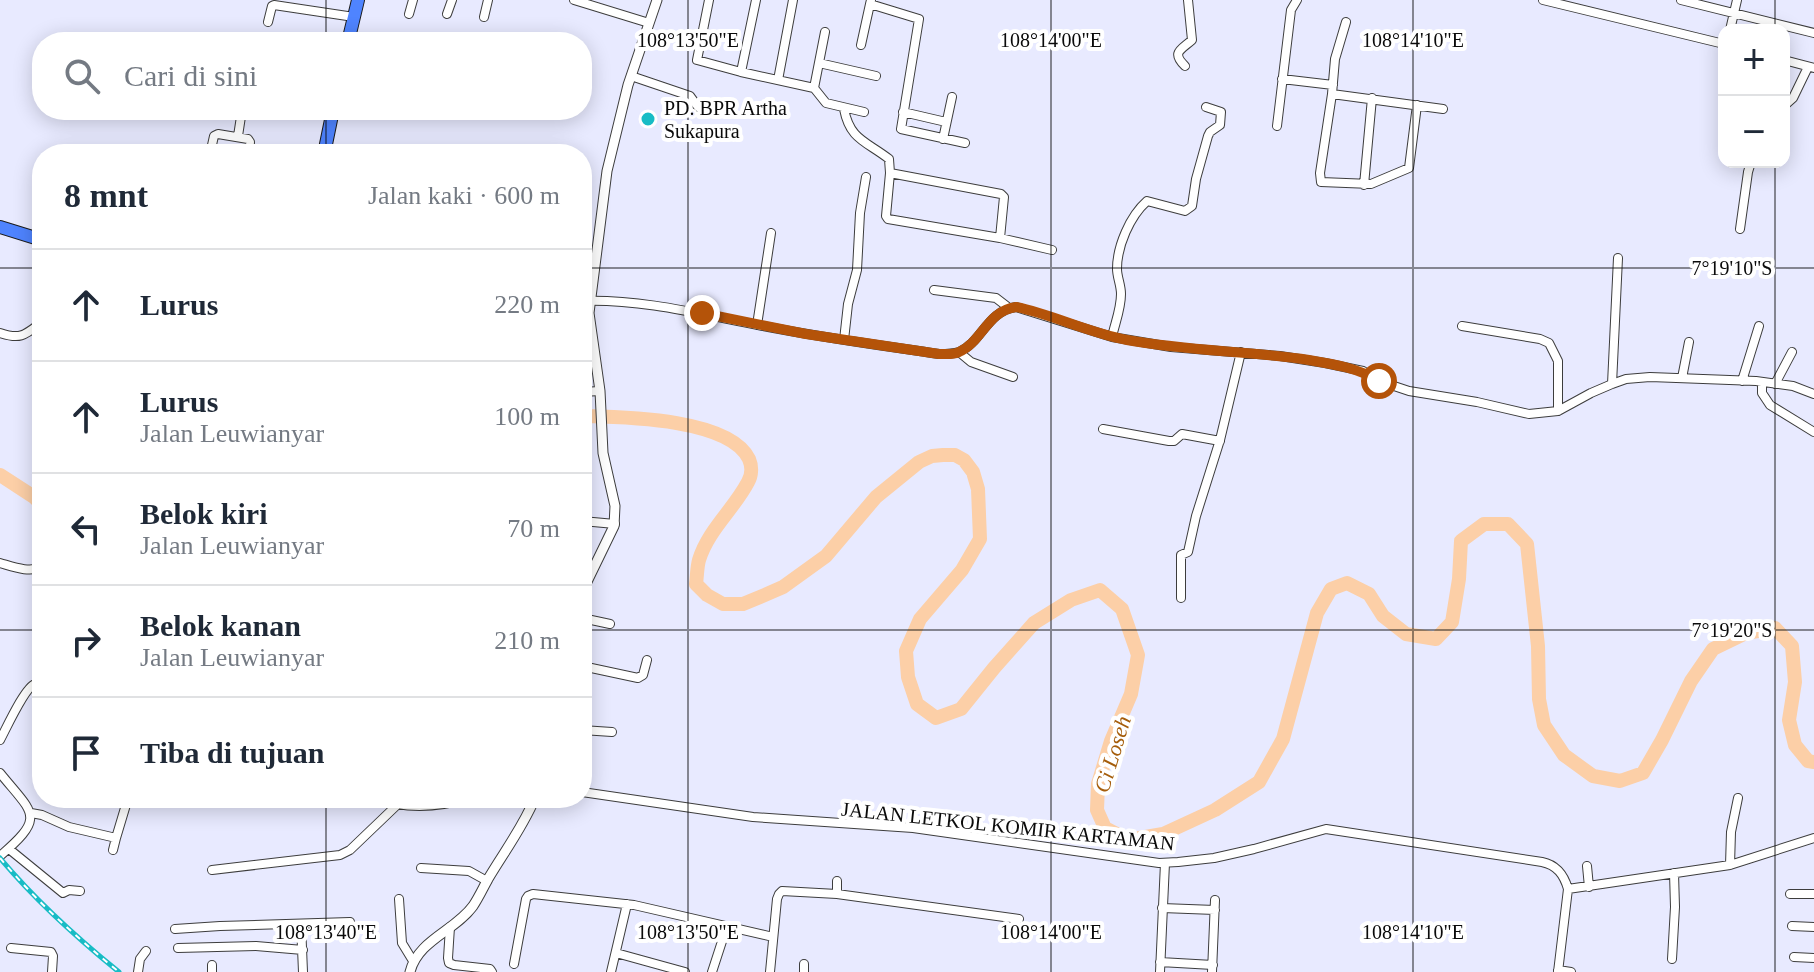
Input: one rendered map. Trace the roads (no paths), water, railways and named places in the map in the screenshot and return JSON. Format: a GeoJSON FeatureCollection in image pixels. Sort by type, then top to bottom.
{"type":"FeatureCollection","features":[{"type":"Feature","properties":{"kind":"highway"},"geometry":{"type":"LineString","coordinates":[[350,32],[358,0]]}},
{"type":"Feature","properties":{"kind":"highway"},"geometry":{"type":"LineString","coordinates":[[326,144],[331,120]]}},
{"type":"Feature","properties":{"kind":"highway"},"geometry":{"type":"LineString","coordinates":[[0,227],[32,237]]}},
{"type":"Feature","properties":{"kind":"street"},"geometry":{"type":"LineString","coordinates":[[409,14],[413,0]]}},
{"type":"Feature","properties":{"kind":"street"},"geometry":{"type":"LineString","coordinates":[[447,14],[452,0]]}},
{"type":"Feature","properties":{"kind":"street"},"geometry":{"type":"LineString","coordinates":[[484,17],[488,0]]}},
{"type":"Feature","properties":{"kind":"street"},"geometry":{"type":"LineString","coordinates":[[574,0],[649,23]]}},
{"type":"Feature","properties":{"kind":"street"},"geometry":{"type":"LineString","coordinates":[[592,264],[607,171],[631,76],[657,0]]}},
{"type":"Feature","properties":{"kind":"street"},"geometry":{"type":"LineString","coordinates":[[709,0],[697,59],[814,88],[826,103],[864,112]]}},
{"type":"Feature","properties":{"kind":"street"},"geometry":{"type":"LineString","coordinates":[[741,72],[756,0]]}},
{"type":"Feature","properties":{"kind":"street"},"geometry":{"type":"LineString","coordinates":[[778,80],[793,0]]}},
{"type":"Feature","properties":{"kind":"street"},"geometry":{"type":"LineString","coordinates":[[1185,66],[1179,60],[1178,52],[1192,40],[1188,0]]}},
{"type":"Feature","properties":{"kind":"street"},"geometry":{"type":"LineString","coordinates":[[1286,0],[1291,10]]}},
{"type":"Feature","properties":{"kind":"street"},"geometry":{"type":"LineString","coordinates":[[1277,126],[1291,10],[1297,0]]}},
{"type":"Feature","properties":{"kind":"street"},"geometry":{"type":"LineString","coordinates":[[1543,0],[1718,43]]}},
{"type":"Feature","properties":{"kind":"street"},"geometry":{"type":"LineString","coordinates":[[1580,10],[1582,0]]}},
{"type":"Feature","properties":{"kind":"street"},"geometry":{"type":"LineString","coordinates":[[1681,0],[1814,33]]}},
{"type":"Feature","properties":{"kind":"street"},"geometry":{"type":"LineString","coordinates":[[1731,24],[1737,0]]}},
{"type":"Feature","properties":{"kind":"street"},"geometry":{"type":"LineString","coordinates":[[861,45],[870,2],[919,19],[900,127],[902,130],[965,143]]}},
{"type":"Feature","properties":{"kind":"street"},"geometry":{"type":"LineString","coordinates":[[268,22],[274,5],[354,17]]}},
{"type":"Feature","properties":{"kind":"street"},"geometry":{"type":"LineString","coordinates":[[1346,22],[1335,59],[1320,179],[1324,183],[1364,185],[1409,168],[1417,105]]}},
{"type":"Feature","properties":{"kind":"street"},"geometry":{"type":"LineString","coordinates":[[814,88],[825,32]]}},
{"type":"Feature","properties":{"kind":"street"},"geometry":{"type":"LineString","coordinates":[[1790,62],[1811,68],[1790,101]]}},
{"type":"Feature","properties":{"kind":"street"},"geometry":{"type":"LineString","coordinates":[[819,63],[876,76]]}},
{"type":"Feature","properties":{"kind":"street"},"geometry":{"type":"LineString","coordinates":[[631,76],[690,96],[698,107],[710,110]]}},
{"type":"Feature","properties":{"kind":"street"},"geometry":{"type":"LineString","coordinates":[[1282,79],[1443,109]]}},
{"type":"Feature","properties":{"kind":"street"},"geometry":{"type":"LineString","coordinates":[[943,139],[952,97]]}},
{"type":"Feature","properties":{"kind":"street"},"geometry":{"type":"LineString","coordinates":[[1364,185],[1372,98]]}},
{"type":"Feature","properties":{"kind":"street"},"geometry":{"type":"LineString","coordinates":[[1112,337],[1121,295],[1117,269],[1128,225],[1147,201],[1185,211],[1192,206],[1208,136],[1220,125],[1221,112],[1206,107]]}},
{"type":"Feature","properties":{"kind":"street"},"geometry":{"type":"LineString","coordinates":[[844,109],[849,128],[889,159],[888,219],[1052,250]]}},
{"type":"Feature","properties":{"kind":"street"},"geometry":{"type":"LineString","coordinates":[[903,112],[946,122]]}},
{"type":"Feature","properties":{"kind":"street"},"geometry":{"type":"LineString","coordinates":[[238,136],[240,120]]}},
{"type":"Feature","properties":{"kind":"street"},"geometry":{"type":"LineString","coordinates":[[211,144],[216,134],[238,136],[250,144]]}},
{"type":"Feature","properties":{"kind":"street"},"geometry":{"type":"LineString","coordinates":[[1740,229],[1749,168]]}},
{"type":"Feature","properties":{"kind":"street"},"geometry":{"type":"LineString","coordinates":[[890,173],[1001,194],[1004,197],[1000,238]]}},
{"type":"Feature","properties":{"kind":"street"},"geometry":{"type":"LineString","coordinates":[[844,340],[848,304],[857,270],[859,223],[866,177]]}},
{"type":"Feature","properties":{"kind":"street"},"geometry":{"type":"LineString","coordinates":[[757,325],[771,233]]}},
{"type":"Feature","properties":{"kind":"street"},"geometry":{"type":"LineString","coordinates":[[1612,384],[1618,258]]}},
{"type":"Feature","properties":{"kind":"street"},"geometry":{"type":"LineString","coordinates":[[934,290],[996,298],[1009,308]]}},
{"type":"Feature","properties":{"kind":"street"},"geometry":{"type":"LineString","coordinates":[[592,301],[676,308],[757,325],[939,354],[959,352],[991,320],[1009,308],[1023,308],[1112,337],[1171,347],[1325,363],[1363,371],[1379,381],[1409,391],[1521,413],[1558,411],[1612,384],[1650,377],[1762,382],[1793,386],[1814,394]]}},
{"type":"Feature","properties":{"kind":"street"},"geometry":{"type":"LineString","coordinates":[[1462,326],[1549,343],[1559,366],[1558,411]]}},
{"type":"Feature","properties":{"kind":"street"},"geometry":{"type":"LineString","coordinates":[[1742,381],[1759,326]]}},
{"type":"Feature","properties":{"kind":"street"},"geometry":{"type":"LineString","coordinates":[[0,333],[24,336],[32,330]]}},
{"type":"Feature","properties":{"kind":"street"},"geometry":{"type":"LineString","coordinates":[[592,338],[600,391],[603,453],[615,506],[615,524],[592,571]]}},
{"type":"Feature","properties":{"kind":"street"},"geometry":{"type":"LineString","coordinates":[[1682,378],[1689,342]]}},
{"type":"Feature","properties":{"kind":"street"},"geometry":{"type":"LineString","coordinates":[[959,352],[971,362],[1013,377]]}},
{"type":"Feature","properties":{"kind":"street"},"geometry":{"type":"LineString","coordinates":[[1181,598],[1181,555],[1188,552],[1220,441],[1241,352]]}},
{"type":"Feature","properties":{"kind":"street"},"geometry":{"type":"LineString","coordinates":[[1775,384],[1792,352]]}},
{"type":"Feature","properties":{"kind":"street"},"geometry":{"type":"LineString","coordinates":[[1762,382],[1762,393],[1770,405],[1814,432]]}},
{"type":"Feature","properties":{"kind":"street"},"geometry":{"type":"LineString","coordinates":[[592,391],[600,391]]}},
{"type":"Feature","properties":{"kind":"street"},"geometry":{"type":"LineString","coordinates":[[1103,429],[1169,441],[1182,434],[1220,441]]}},
{"type":"Feature","properties":{"kind":"street"},"geometry":{"type":"LineString","coordinates":[[592,522],[615,524]]}},
{"type":"Feature","properties":{"kind":"street"},"geometry":{"type":"LineString","coordinates":[[0,563],[32,570]]}},
{"type":"Feature","properties":{"kind":"street"},"geometry":{"type":"LineString","coordinates":[[592,620],[610,624]]}},
{"type":"Feature","properties":{"kind":"street"},"geometry":{"type":"LineString","coordinates":[[592,668],[636,679],[642,676],[647,660]]}},
{"type":"Feature","properties":{"kind":"street"},"geometry":{"type":"LineString","coordinates":[[0,740],[32,686]]}},
{"type":"Feature","properties":{"kind":"street"},"geometry":{"type":"LineString","coordinates":[[592,731],[612,732]]}},
{"type":"Feature","properties":{"kind":"street"},"geometry":{"type":"LineString","coordinates":[[0,773],[31,813],[69,827],[116,838]]}},
{"type":"Feature","properties":{"kind":"street","name":"JALAN LETKOL KOMIR KARTAMAN"},"geometry":{"type":"LineString","coordinates":[[592,793],[753,817],[926,830],[1165,863],[1214,858],[1326,829],[1546,863],[1562,875],[1568,889]]}},
{"type":"Feature","properties":{"kind":"street"},"geometry":{"type":"LineString","coordinates":[[1730,865],[1731,832],[1738,798]]}},
{"type":"Feature","properties":{"kind":"street"},"geometry":{"type":"LineString","coordinates":[[113,850],[125,808]]}},
{"type":"Feature","properties":{"kind":"street"},"geometry":{"type":"LineString","coordinates":[[212,870],[340,855],[350,850],[394,808]]}},
{"type":"Feature","properties":{"kind":"street"},"geometry":{"type":"LineString","coordinates":[[412,967],[421,950],[472,907],[530,808]]}},
{"type":"Feature","properties":{"kind":"street"},"geometry":{"type":"LineString","coordinates":[[0,856],[28,828],[31,813]]}},
{"type":"Feature","properties":{"kind":"street"},"geometry":{"type":"LineString","coordinates":[[1571,972],[1558,971],[1568,889],[1730,865],[1814,838]]}},
{"type":"Feature","properties":{"kind":"street"},"geometry":{"type":"LineString","coordinates":[[9,849],[63,893],[80,891]]}},
{"type":"Feature","properties":{"kind":"street"},"geometry":{"type":"LineString","coordinates":[[1162,908],[1215,905],[1212,968],[1160,967],[1162,908],[1165,863]]}},
{"type":"Feature","properties":{"kind":"street"},"geometry":{"type":"LineString","coordinates":[[1587,866],[1589,887]]}},
{"type":"Feature","properties":{"kind":"street"},"geometry":{"type":"LineString","coordinates":[[421,868],[469,871],[487,881]]}},
{"type":"Feature","properties":{"kind":"street"},"geometry":{"type":"LineString","coordinates":[[1672,959],[1674,873]]}},
{"type":"Feature","properties":{"kind":"street"},"geometry":{"type":"LineString","coordinates":[[837,881],[837,894]]}},
{"type":"Feature","properties":{"kind":"street"},"geometry":{"type":"LineString","coordinates":[[770,972],[777,899],[781,891],[837,894],[1019,919]]}},
{"type":"Feature","properties":{"kind":"street"},"geometry":{"type":"LineString","coordinates":[[514,964],[525,901],[534,894],[627,904],[773,937]]}},
{"type":"Feature","properties":{"kind":"street"},"geometry":{"type":"LineString","coordinates":[[1790,894],[1814,894]]}},
{"type":"Feature","properties":{"kind":"street"},"geometry":{"type":"LineString","coordinates":[[399,899],[402,943],[412,967]]}},
{"type":"Feature","properties":{"kind":"street"},"geometry":{"type":"LineString","coordinates":[[611,972],[627,904]]}},
{"type":"Feature","properties":{"kind":"street"},"geometry":{"type":"LineString","coordinates":[[175,929],[350,922]]}},
{"type":"Feature","properties":{"kind":"street"},"geometry":{"type":"LineString","coordinates":[[301,924],[303,972]]}},
{"type":"Feature","properties":{"kind":"street"},"geometry":{"type":"LineString","coordinates":[[712,972],[727,926]]}},
{"type":"Feature","properties":{"kind":"street"},"geometry":{"type":"LineString","coordinates":[[1792,926],[1814,927]]}},
{"type":"Feature","properties":{"kind":"street"},"geometry":{"type":"LineString","coordinates":[[450,927],[449,963],[489,968],[492,972]]}},
{"type":"Feature","properties":{"kind":"street"},"geometry":{"type":"LineString","coordinates":[[178,948],[256,946],[303,950]]}},
{"type":"Feature","properties":{"kind":"street"},"geometry":{"type":"LineString","coordinates":[[11,948],[51,952],[52,972]]}},
{"type":"Feature","properties":{"kind":"street"},"geometry":{"type":"LineString","coordinates":[[138,972],[140,959],[146,951]]}},
{"type":"Feature","properties":{"kind":"street"},"geometry":{"type":"LineString","coordinates":[[616,953],[685,972]]}},
{"type":"Feature","properties":{"kind":"street"},"geometry":{"type":"LineString","coordinates":[[1794,957],[1814,958]]}},
{"type":"Feature","properties":{"kind":"waterway","name":"Ci Loseh"},"geometry":{"type":"LineString","coordinates":[[592,416],[647,419],[698,428],[738,445],[749,459],[751,470],[748,482],[708,539],[698,563],[696,584],[723,604],[743,604],[783,587],[826,556],[876,497],[919,462],[943,455],[955,455],[964,460],[973,472],[978,489],[980,539],[962,570],[920,619],[906,651],[908,677],[917,704],[936,718],[961,709],[1034,623],[1071,600],[1100,590],[1122,609],[1138,655],[1131,694],[1111,741],[1098,784],[1097,810],[1105,828],[1128,840],[1163,834],[1215,810],[1259,782],[1283,739],[1317,613],[1331,589],[1347,583],[1369,594],[1383,616],[1406,634],[1436,639],[1452,622],[1461,541],[1484,524],[1508,524],[1527,544],[1538,646],[1539,699],[1544,725],[1564,755],[1593,776],[1620,781],[1643,773],[1691,681],[1713,649],[1746,633],[1775,628],[1792,646],[1795,682],[1789,720],[1795,745],[1808,761],[1814,762]]}},
{"type":"Feature","properties":{"kind":"waterway","name":"Ci Loseh"},"geometry":{"type":"LineString","coordinates":[[0,475],[32,496]]}},
{"type":"Feature","properties":{"kind":"railway"},"geometry":{"type":"LineString","coordinates":[[0,858],[57,918],[119,972]]}},
{"type":"Feature","properties":{"kind":"place","name":"PD. BPR Artha Sukapura"},"geometry":{"type":"Point","coordinates":[648,119]}}]}
